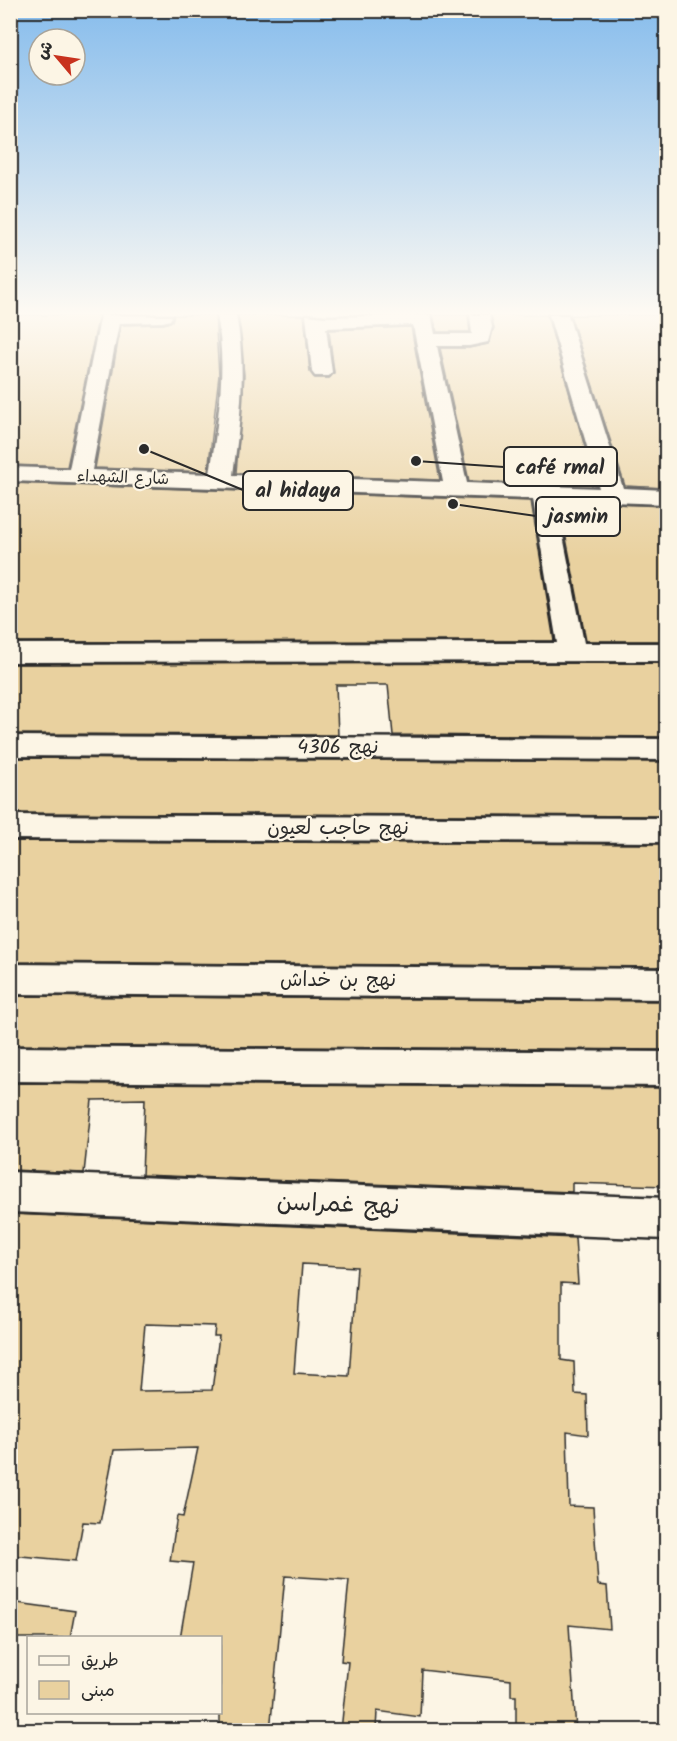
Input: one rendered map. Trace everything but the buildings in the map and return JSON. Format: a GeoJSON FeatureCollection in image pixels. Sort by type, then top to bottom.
{"type":"FeatureCollection","features":[{"type":"Feature","properties":{"kind":"street"},"geometry":{"type":"LineString","coordinates":[[79,476],[95,396]]}},
{"type":"Feature","properties":{"kind":"street"},"geometry":{"type":"LineString","coordinates":[[221,481],[231,396]]}},
{"type":"Feature","properties":{"kind":"street"},"geometry":{"type":"LineString","coordinates":[[438,396],[456,488]]}},
{"type":"Feature","properties":{"kind":"street"},"geometry":{"type":"LineString","coordinates":[[583,396],[614,495]]}},
{"type":"Feature","properties":{"kind":"street","name":"شارع الشهداء"},"geometry":{"type":"LineString","coordinates":[[10,474],[666,496]]}},
{"type":"Feature","properties":{"kind":"street"},"geometry":{"type":"LineString","coordinates":[[543,492],[572,651]]}},
{"type":"Feature","properties":{"kind":"street"},"geometry":{"type":"LineString","coordinates":[[10,653],[666,652]]}},
{"type":"Feature","properties":{"kind":"street","name":"نهج 4306"},"geometry":{"type":"LineString","coordinates":[[10,746],[666,750]]}},
{"type":"Feature","properties":{"kind":"street","name":"نهج حاجب لعيون"},"geometry":{"type":"LineString","coordinates":[[10,827],[666,830]]}},
{"type":"Feature","properties":{"kind":"street","name":"نهج بن خداش"},"geometry":{"type":"LineString","coordinates":[[10,979],[666,984]]}},
{"type":"Feature","properties":{"kind":"street"},"geometry":{"type":"LineString","coordinates":[[10,1064],[666,1068]]}},
{"type":"Feature","properties":{"kind":"street","name":"نهج غمراسن"},"geometry":{"type":"LineString","coordinates":[[10,1192],[666,1219]]}},
{"type":"Feature","properties":{"kind":"place","name":"al hidaya"},"geometry":{"type":"Point","coordinates":[144,449]}},
{"type":"Feature","properties":{"kind":"place","name":"café rmal"},"geometry":{"type":"Point","coordinates":[416,461]}},
{"type":"Feature","properties":{"kind":"place","name":"jasmin"},"geometry":{"type":"Point","coordinates":[453,504]}}]}
